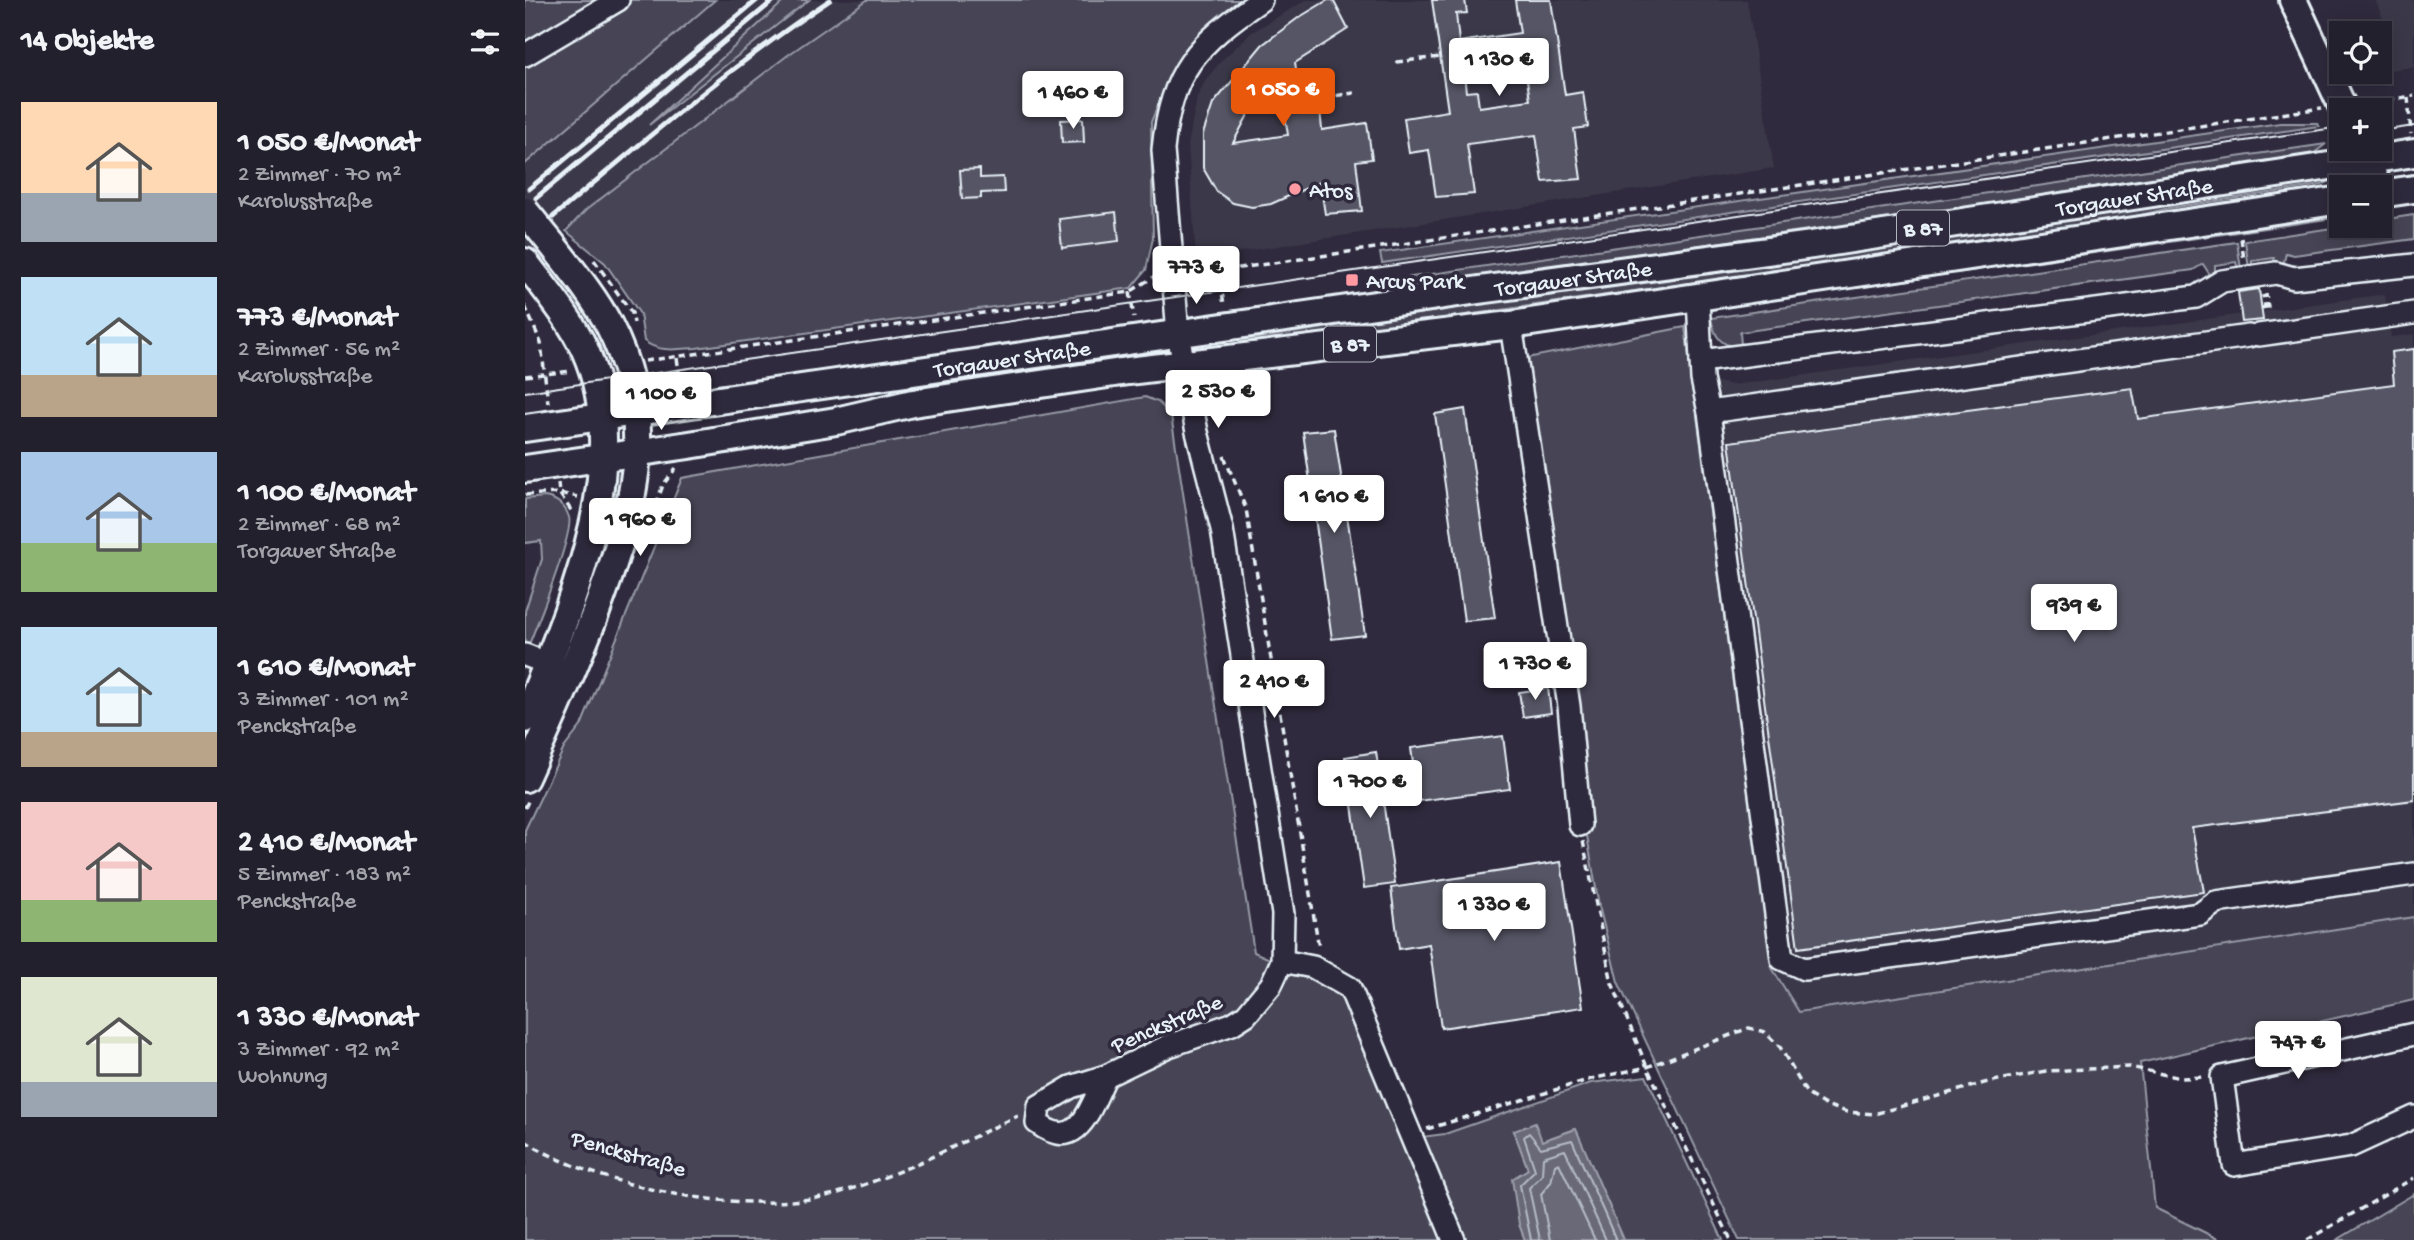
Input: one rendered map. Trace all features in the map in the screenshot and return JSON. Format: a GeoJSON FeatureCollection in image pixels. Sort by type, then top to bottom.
{"type":"FeatureCollection","features":[{"type":"Feature","properties":{"kind":"main road"},"geometry":{"type":"LineString","coordinates":[[2293,0],[2338,98]]}},
{"type":"Feature","properties":{"kind":"main road","name":"Torgauer Straße"},"geometry":{"type":"LineString","coordinates":[[2392,153],[2414,153]]}},
{"type":"Feature","properties":{"kind":"main road","name":"Torgauer Straße"},"geometry":{"type":"LineString","coordinates":[[525,428],[1479,289],[1812,245],[2329,160]]}},
{"type":"Feature","properties":{"kind":"main road"},"geometry":{"type":"LineString","coordinates":[[2392,192],[2414,189]]}},
{"type":"Feature","properties":{"kind":"main road","name":"Torgauer Straße"},"geometry":{"type":"LineString","coordinates":[[525,469],[638,454],[837,421],[913,403],[1184,364],[1511,325],[2329,202]]}},
{"type":"Feature","properties":{"kind":"main road"},"geometry":{"type":"LineString","coordinates":[[525,211],[597,304],[636,363],[638,454],[630,513],[572,673],[525,778]]}},
{"type":"Feature","properties":{"kind":"main road"},"geometry":{"type":"LineString","coordinates":[[525,262],[566,317],[585,351],[603,418],[603,459],[593,522],[536,660],[525,719]]}},
{"type":"Feature","properties":{"kind":"street"},"geometry":{"type":"LineString","coordinates":[[525,55],[618,0]]}},
{"type":"Feature","properties":{"kind":"street","name":"Penckstraße"},"geometry":{"type":"LineString","coordinates":[[1106,1076],[1079,1128],[1066,1135],[1051,1134],[1037,1123],[1039,1106],[1071,1087],[1106,1076],[1166,1047],[1232,1024],[1246,1015],[1271,985],[1282,961],[1283,914],[1229,566],[1178,334],[1163,150],[1166,120],[1177,81],[1198,50],[1261,0]]}},
{"type":"Feature","properties":{"kind":"street"},"geometry":{"type":"LineString","coordinates":[[1702,370],[2196,297],[2222,281],[2276,273],[2294,278],[2414,264]]}},
{"type":"Feature","properties":{"kind":"street"},"geometry":{"type":"LineString","coordinates":[[1698,297],[1702,370],[1783,959],[1804,968],[1818,967],[2200,914],[2216,902],[2414,874]]}},
{"type":"Feature","properties":{"kind":"street"},"geometry":{"type":"LineString","coordinates":[[1709,412],[2414,313]]}},
{"type":"Feature","properties":{"kind":"street"},"geometry":{"type":"LineString","coordinates":[[1511,325],[1569,706],[1580,825]]}},
{"type":"Feature","properties":{"kind":"street"},"geometry":{"type":"LineString","coordinates":[[536,660],[572,673]]}},
{"type":"Feature","properties":{"kind":"street"},"geometry":{"type":"LineString","coordinates":[[1282,961],[1313,967],[1350,988],[1454,1240]]}},
{"type":"Feature","properties":{"kind":"street"},"geometry":{"type":"LineString","coordinates":[[2414,1034],[2222,1077],[2234,1165],[2351,1146],[2414,1117]]}},
{"type":"Feature","properties":{"kind":"path"},"geometry":{"type":"LineString","coordinates":[[1396,62],[1440,57]]}},
{"type":"Feature","properties":{"kind":"path"},"geometry":{"type":"LineString","coordinates":[[1301,102],[1354,93]]}},
{"type":"Feature","properties":{"kind":"path"},"geometry":{"type":"LineString","coordinates":[[2392,100],[2414,96]]}},
{"type":"Feature","properties":{"kind":"path"},"geometry":{"type":"LineString","coordinates":[[2408,97],[2414,153]]}},
{"type":"Feature","properties":{"kind":"path"},"geometry":{"type":"LineString","coordinates":[[636,363],[1130,292],[1139,289],[1147,278],[1173,273],[1219,271],[2329,110]]}},
{"type":"Feature","properties":{"kind":"path"},"geometry":{"type":"LineString","coordinates":[[2263,308],[2265,295]]}},
{"type":"Feature","properties":{"kind":"path"},"geometry":{"type":"LineString","coordinates":[[525,306],[541,344],[548,405]]}},
{"type":"Feature","properties":{"kind":"path"},"geometry":{"type":"LineString","coordinates":[[677,358],[682,390]]}},
{"type":"Feature","properties":{"kind":"path"},"geometry":{"type":"LineString","coordinates":[[525,376],[544,374]]}},
{"type":"Feature","properties":{"kind":"path"},"geometry":{"type":"LineString","coordinates":[[1210,402],[1220,382]]}},
{"type":"Feature","properties":{"kind":"path"},"geometry":{"type":"LineString","coordinates":[[1221,448],[1246,509],[1300,852],[1305,858],[1314,911],[1319,948],[1313,967]]}},
{"type":"Feature","properties":{"kind":"path"},"geometry":{"type":"LineString","coordinates":[[525,495],[559,493]]}},
{"type":"Feature","properties":{"kind":"path"},"geometry":{"type":"LineString","coordinates":[[1580,825],[1612,983],[1647,1067],[1731,1240]]}},
{"type":"Feature","properties":{"kind":"path"},"geometry":{"type":"LineString","coordinates":[[1411,1133],[1591,1079],[1647,1067],[1749,1028],[1765,1032],[1780,1047],[1807,1094],[1836,1109],[1874,1114],[1988,1082],[2046,1071],[2130,1067],[2181,1078],[2222,1077]]}},
{"type":"Feature","properties":{"kind":"path","name":"Penckstraße"},"geometry":{"type":"LineString","coordinates":[[525,1142],[545,1155],[639,1188],[688,1197],[796,1199],[835,1194],[888,1177],[1039,1106]]}},
{"type":"Feature","properties":{"kind":"path"},"geometry":{"type":"LineString","coordinates":[[2307,1240],[2414,1178]]}},
{"type":"Feature","properties":{"kind":"shaded area"},"geometry":{"type":"Polygon","coordinates":[[[525,0],[607,0],[525,48],[525,0]]]}},
{"type":"Feature","properties":{"kind":"shaded area"},"geometry":{"type":"Polygon","coordinates":[[[625,0],[715,0],[525,164],[525,61],[625,0]]]}},
{"type":"Feature","properties":{"kind":"shaded area"},"geometry":{"type":"Polygon","coordinates":[[[715,0],[786,0],[660,116],[809,0],[867,0],[788,55],[525,260],[525,164],[715,0]]]}},
{"type":"Feature","properties":{"kind":"shaded area"},"geometry":{"type":"Polygon","coordinates":[[[809,0],[649,125],[784,1],[809,0]]]}},
{"type":"Feature","properties":{"kind":"shaded area"},"geometry":{"type":"Polygon","coordinates":[[[867,0],[1245,0],[1202,37],[1169,78],[1151,122],[1153,238],[1146,270],[1131,288],[696,348],[669,349],[650,345],[644,341],[640,314],[605,263],[566,231],[586,210],[788,55],[867,0]]]}},
{"type":"Feature","properties":{"kind":"shaded area","name":"Arcus Park"},"geometry":{"type":"Polygon","coordinates":[[[1306,0],[1747,0],[1774,168],[1196,259],[1188,145],[1197,97],[1206,79],[1222,60],[1252,32],[1306,0]]]}},
{"type":"Feature","properties":{"kind":"shaded area"},"geometry":{"type":"Polygon","coordinates":[[[2375,0],[2414,0],[2414,67],[2392,70],[2392,21],[2384,21],[2375,0]]]}},
{"type":"Feature","properties":{"kind":"shaded area"},"geometry":{"type":"Polygon","coordinates":[[[2280,123],[2318,123],[2319,126],[1382,263],[1380,253],[2280,123]]]}},
{"type":"Feature","properties":{"kind":"shaded area"},"geometry":{"type":"Polygon","coordinates":[[[2326,144],[2310,156],[2294,161],[1405,287],[1404,278],[2326,144]]]}},
{"type":"Feature","properties":{"kind":"shaded area"},"geometry":{"type":"Polygon","coordinates":[[[2329,178],[2329,182],[2322,185],[2170,208],[2093,226],[1240,347],[1239,341],[1444,310],[1505,295],[2329,178]]]}},
{"type":"Feature","properties":{"kind":"shaded area"},"geometry":{"type":"Polygon","coordinates":[[[2329,211],[2329,219],[1717,308],[1724,299],[2329,211]]]}},
{"type":"Feature","properties":{"kind":"shaded area"},"geometry":{"type":"Polygon","coordinates":[[[2414,215],[2414,239],[2294,255],[2286,253],[2283,266],[2275,265],[2274,258],[2252,261],[2252,268],[2249,269],[2245,241],[2329,229],[2329,238],[2392,238],[2392,218],[2414,215]]]}},
{"type":"Feature","properties":{"kind":"shaded area"},"geometry":{"type":"Polygon","coordinates":[[[2237,242],[2241,269],[2238,270],[2236,262],[2215,265],[2215,273],[2210,275],[2203,264],[2193,270],[1740,332],[1741,345],[1724,343],[1714,330],[1711,318],[2237,242]]]}},
{"type":"Feature","properties":{"kind":"shaded area"},"geometry":{"type":"Polygon","coordinates":[[[2385,294],[2391,337],[2414,334],[2414,917],[1799,1012],[1772,969],[1692,381],[1702,379],[1733,385],[2385,294]]]}},
{"type":"Feature","properties":{"kind":"shaded area"},"geometry":{"type":"Polygon","coordinates":[[[1685,327],[1772,968],[1799,1012],[2414,917],[2414,1000],[2140,1063],[2155,1208],[2220,1240],[1739,1240],[1618,982],[1599,906],[1585,824],[1561,588],[1527,358],[1685,327]]]}},
{"type":"Feature","properties":{"kind":"shaded area"},"geometry":{"type":"Polygon","coordinates":[[[1145,397],[1158,402],[1171,415],[1254,952],[1347,993],[1448,1240],[525,1240],[525,830],[564,748],[581,726],[682,478],[1145,397]]]}},
{"type":"Feature","properties":{"kind":"shaded area"},"geometry":{"type":"Polygon","coordinates":[[[545,497],[563,506],[569,517],[569,526],[546,601],[528,647],[525,647],[525,611],[542,559],[541,541],[525,543],[525,499],[545,497]]]}},
{"type":"Feature","properties":{"kind":"shaded area"},"geometry":{"type":"Polygon","coordinates":[[[1646,1076],[1723,1240],[1624,1240],[1575,1129],[1542,1141],[1514,1131],[1528,1169],[1519,1224],[1525,1240],[1462,1240],[1421,1137],[1445,1134],[1591,1083],[1646,1076]]]}},
{"type":"Feature","properties":{"kind":"shaded area"},"geometry":{"type":"Polygon","coordinates":[[[2414,1194],[2414,1240],[2337,1240],[2414,1194]]]}},
{"type":"Feature","properties":{"kind":"water"},"geometry":{"type":"Polygon","coordinates":[[[1535,1123],[1542,1141],[1576,1129],[1624,1240],[1525,1240],[1519,1224],[1512,1179],[1528,1169],[1514,1131],[1535,1123]]]}},
{"type":"Feature","properties":{"kind":"building"},"geometry":{"type":"Polygon","coordinates":[[[1328,0],[1333,0],[1348,29],[1295,63],[1303,112],[1320,109],[1322,130],[1367,123],[1372,159],[1356,161],[1362,211],[1325,214],[1320,182],[1271,204],[1252,207],[1233,203],[1217,192],[1203,168],[1203,134],[1213,104],[1262,45],[1328,0]],[[1279,76],[1250,111],[1233,143],[1288,135],[1279,76]]]}},
{"type":"Feature","properties":{"kind":"building"},"geometry":{"type":"Polygon","coordinates":[[[1432,0],[1465,0],[1467,13],[1456,14],[1459,42],[1520,33],[1515,0],[1551,0],[1565,95],[1583,92],[1588,127],[1574,129],[1581,179],[1543,182],[1536,135],[1467,144],[1474,194],[1436,197],[1429,150],[1409,153],[1404,118],[1448,111],[1432,0]],[[1523,54],[1463,64],[1466,92],[1477,91],[1479,107],[1530,100],[1523,54]]]}},
{"type":"Feature","properties":{"kind":"building"},"geometry":{"type":"Polygon","coordinates":[[[1083,119],[1084,142],[1062,143],[1061,120],[1083,119]]]}},
{"type":"Feature","properties":{"kind":"building"},"geometry":{"type":"Polygon","coordinates":[[[980,169],[980,178],[1003,177],[1004,192],[981,193],[981,198],[962,199],[960,170],[980,169]]]}},
{"type":"Feature","properties":{"kind":"building"},"geometry":{"type":"Polygon","coordinates":[[[1116,212],[1119,241],[1062,248],[1059,219],[1116,212]]]}},
{"type":"Feature","properties":{"kind":"building"},"geometry":{"type":"Polygon","coordinates":[[[2259,289],[2263,320],[2242,322],[2238,292],[2259,289]]]}},
{"type":"Feature","properties":{"kind":"building"},"geometry":{"type":"Polygon","coordinates":[[[2414,349],[2414,800],[2192,828],[2204,892],[1798,948],[1729,442],[2132,388],[2138,419],[2394,384],[2391,352],[2414,349]]]}},
{"type":"Feature","properties":{"kind":"building"},"geometry":{"type":"Polygon","coordinates":[[[1465,409],[1495,618],[1464,621],[1435,414],[1465,409]]]}},
{"type":"Feature","properties":{"kind":"building"},"geometry":{"type":"Polygon","coordinates":[[[1334,429],[1365,635],[1332,639],[1303,432],[1334,429]]]}},
{"type":"Feature","properties":{"kind":"building"},"geometry":{"type":"Polygon","coordinates":[[[1548,688],[1551,713],[1523,717],[1519,692],[1548,688]]]}},
{"type":"Feature","properties":{"kind":"building"},"geometry":{"type":"Polygon","coordinates":[[[1503,736],[1510,789],[1418,801],[1411,748],[1503,736]]]}},
{"type":"Feature","properties":{"kind":"building"},"geometry":{"type":"Polygon","coordinates":[[[1376,752],[1395,884],[1364,888],[1345,757],[1376,752]]]}},
{"type":"Feature","properties":{"kind":"building"},"geometry":{"type":"Polygon","coordinates":[[[1561,862],[1583,1007],[1441,1028],[1429,944],[1399,949],[1391,888],[1561,862]]]}},
{"type":"Feature","properties":{"kind":"tram line"},"geometry":{"type":"LineString","coordinates":[[2392,129],[2414,126]]}},
{"type":"Feature","properties":{"kind":"tram line"},"geometry":{"type":"LineString","coordinates":[[525,392],[2329,129]]}},
{"type":"Feature","properties":{"kind":"railway"},"geometry":{"type":"LineString","coordinates":[[529,189],[757,0]]}},
{"type":"Feature","properties":{"kind":"railway"},"geometry":{"type":"LineString","coordinates":[[536,198],[774,0]]}},
{"type":"Feature","properties":{"kind":"railway"},"geometry":{"type":"LineString","coordinates":[[553,217],[723,77],[830,0]]}},
{"type":"Feature","properties":{"kind":"place","name":"Atos"},"geometry":{"type":"Point","coordinates":[1295,189]}},
{"type":"Feature","properties":{"kind":"place","name":"Arcus Park"},"geometry":{"type":"Point","coordinates":[1352,280]}}]}
